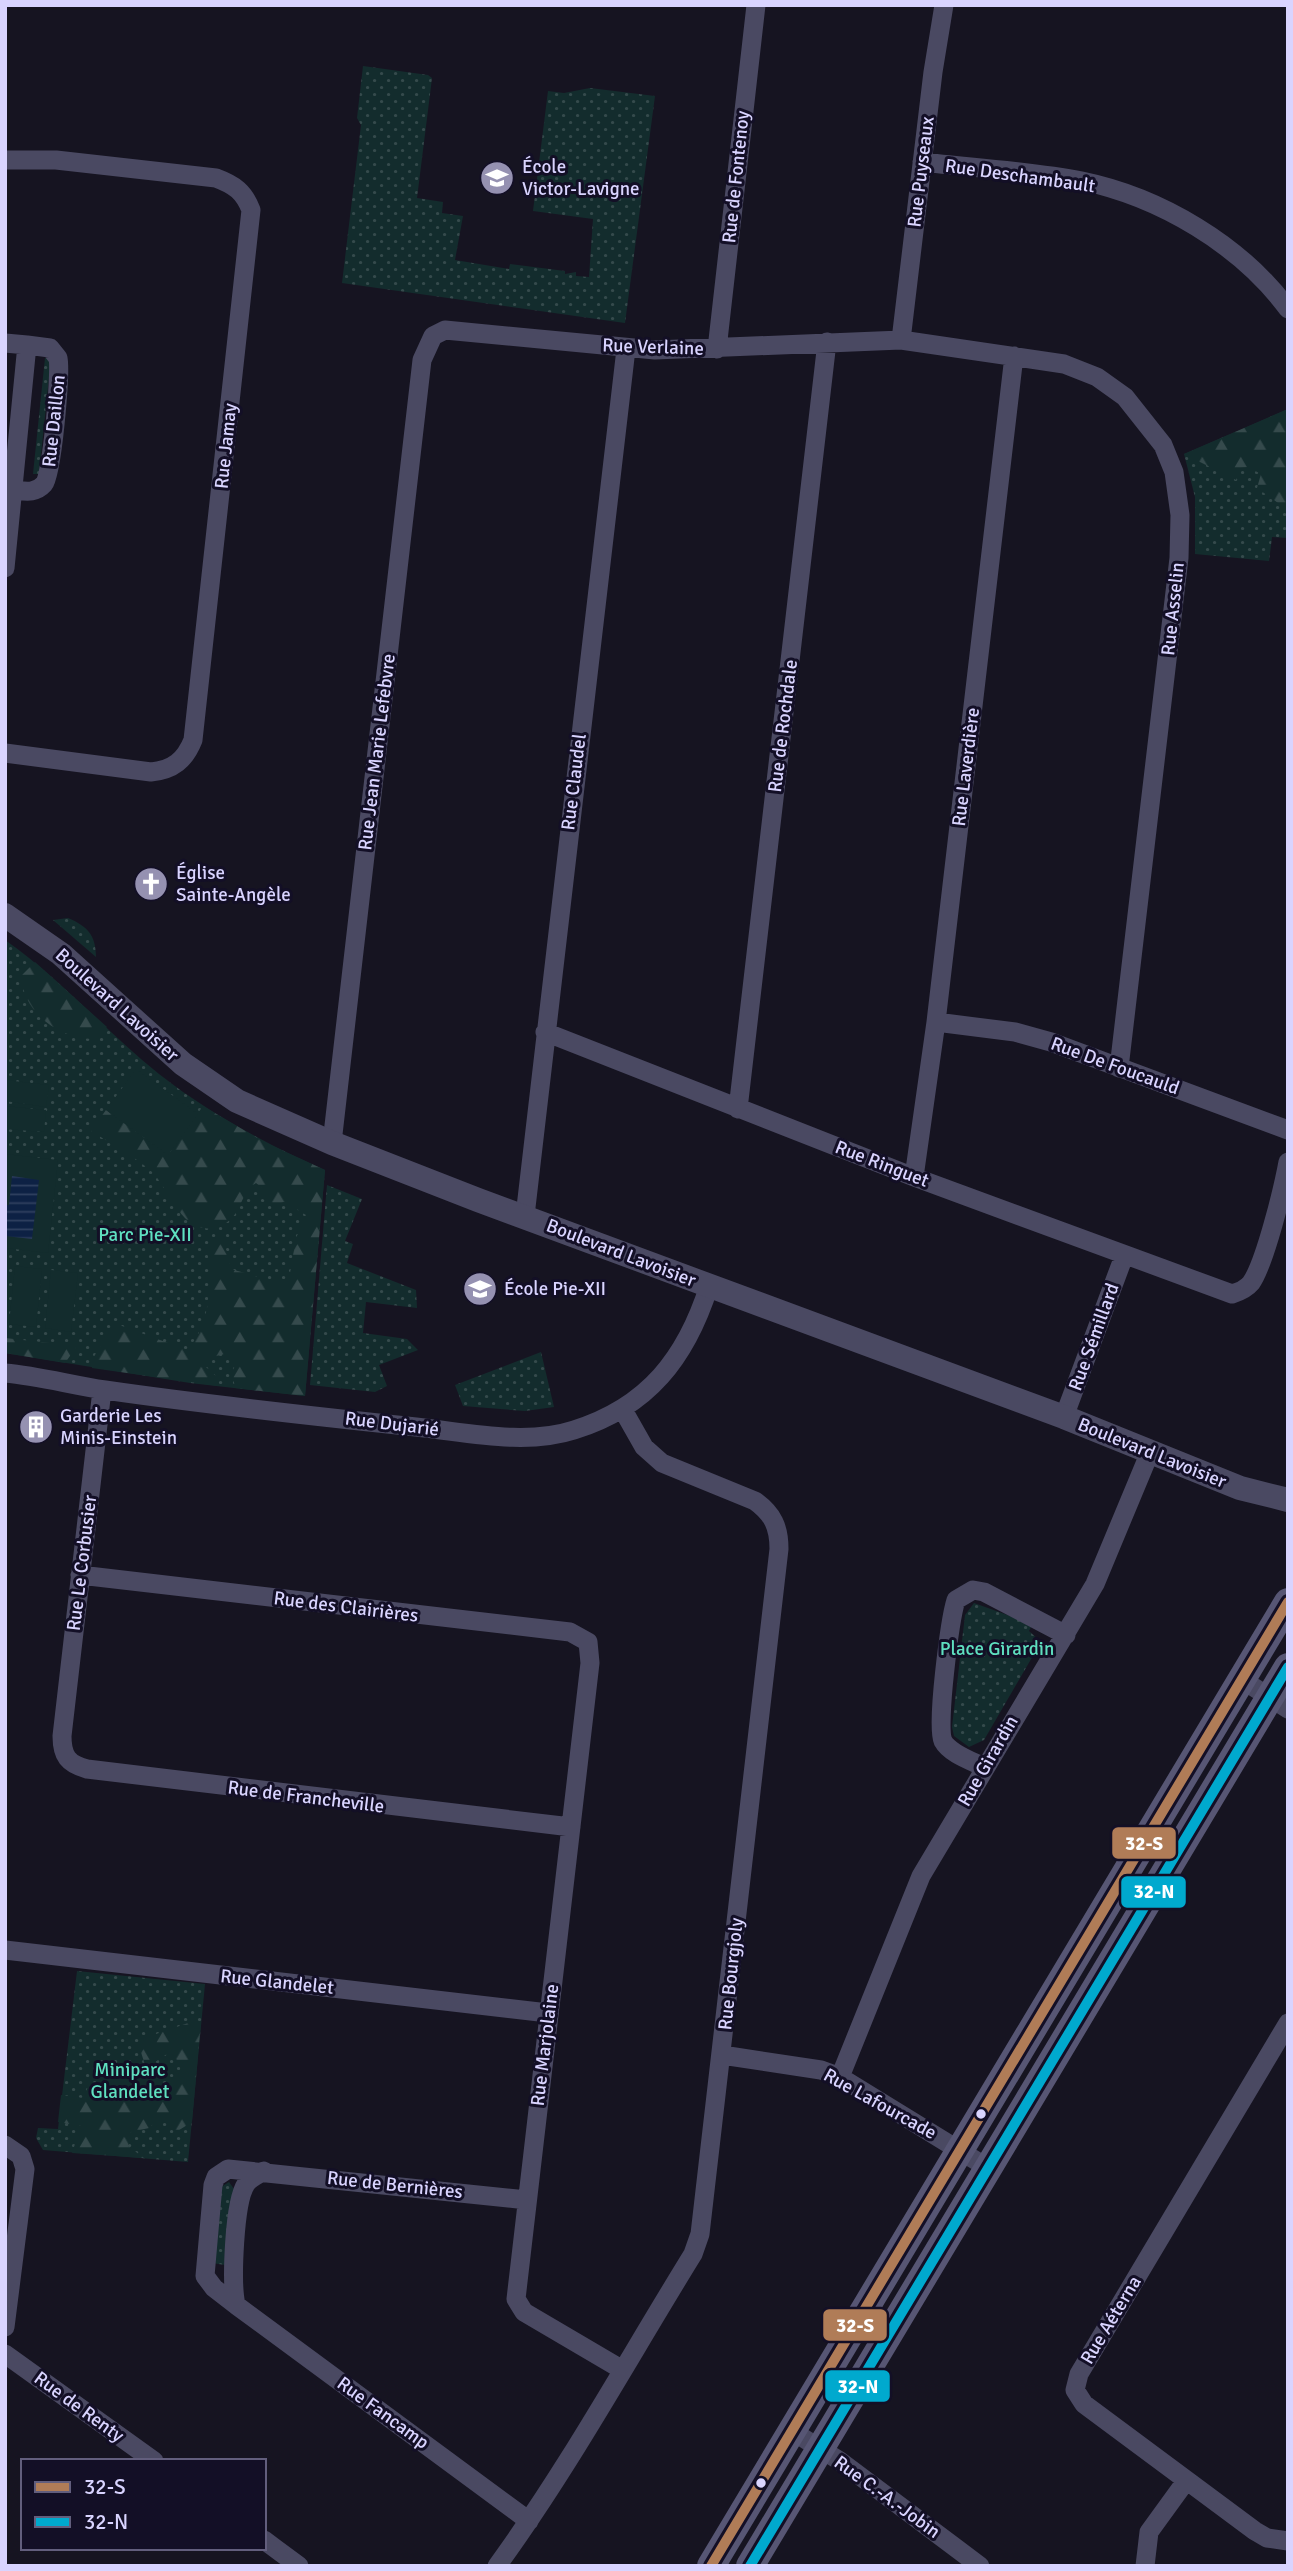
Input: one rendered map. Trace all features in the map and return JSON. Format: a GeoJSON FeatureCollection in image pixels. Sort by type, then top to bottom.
{"type":"FeatureCollection","features":[{"type":"Feature","properties":{"kind":"main road"},"geometry":{"type":"LineString","coordinates":[[711,2566],[1288,1602]]}},
{"type":"Feature","properties":{"kind":"main road"},"geometry":{"type":"LineString","coordinates":[[750,2566],[988,2168],[1278,1703],[1288,1667]]}},
{"type":"Feature","properties":{"kind":"street","name":"Rue de Fontenoy"},"geometry":{"type":"LineString","coordinates":[[717,349],[756,5]]}},
{"type":"Feature","properties":{"kind":"street","name":"Rue Puyseaux"},"geometry":{"type":"LineString","coordinates":[[901,340],[944,5]]}},
{"type":"Feature","properties":{"kind":"street","name":"Rue Jamay"},"geometry":{"type":"LineString","coordinates":[[5,160],[56,160],[216,178],[232,184],[245,195],[251,210],[251,227],[193,740],[187,755],[170,768],[151,772],[5,753]]}},
{"type":"Feature","properties":{"kind":"street","name":"Rue Deschambault"},"geometry":{"type":"LineString","coordinates":[[922,162],[1082,181],[1131,196],[1174,215],[1213,238],[1251,269],[1288,309]]}},
{"type":"Feature","properties":{"kind":"street","name":"Rue Verlaine"},"geometry":{"type":"LineString","coordinates":[[422,360],[433,336],[444,330],[457,329],[626,349],[717,349],[901,340]]}},
{"type":"Feature","properties":{"kind":"street","name":"Rue Asselin"},"geometry":{"type":"LineString","coordinates":[[901,340],[1064,364],[1097,377],[1125,397],[1163,444],[1174,472],[1180,515],[1180,558],[1119,1068]]}},
{"type":"Feature","properties":{"kind":"street","name":"Rue Daillon"},"geometry":{"type":"LineString","coordinates":[[5,342],[50,348],[58,358],[49,473],[39,489],[32,492],[13,490]]}},
{"type":"Feature","properties":{"kind":"street","name":"Rue de Rochdale"},"geometry":{"type":"LineString","coordinates":[[738,1109],[827,342]]}},
{"type":"Feature","properties":{"kind":"street","name":"Rue Daillon"},"geometry":{"type":"LineString","coordinates":[[5,568],[27,345]]}},
{"type":"Feature","properties":{"kind":"street","name":"Rue Claudel"},"geometry":{"type":"LineString","coordinates":[[525,1216],[626,349]]}},
{"type":"Feature","properties":{"kind":"street","name":"Rue Laverdière"},"geometry":{"type":"LineString","coordinates":[[914,1177],[936,1022],[1014,356]]}},
{"type":"Feature","properties":{"kind":"street","name":"Rue Jean Marie Lefebvre"},"geometry":{"type":"LineString","coordinates":[[332,1143],[422,360]]}},
{"type":"Feature","properties":{"kind":"street","name":"Boulevard Lavoisier"},"geometry":{"type":"LineString","coordinates":[[5,915],[61,954],[157,1042],[194,1072],[237,1101],[332,1143],[1064,1417],[1240,1488],[1288,1500]]}},
{"type":"Feature","properties":{"kind":"street","name":"Rue De Foucauld"},"geometry":{"type":"LineString","coordinates":[[936,1022],[1033,1037],[1288,1130]]}},
{"type":"Feature","properties":{"kind":"street","name":"Rue Ringuet"},"geometry":{"type":"LineString","coordinates":[[545,1032],[914,1177],[1232,1294],[1250,1284],[1274,1219],[1288,1162]]}},
{"type":"Feature","properties":{"kind":"street","name":"Rue Sémillard"},"geometry":{"type":"LineString","coordinates":[[1064,1417],[1124,1256]]}},
{"type":"Feature","properties":{"kind":"street","name":"Rue Dujarié"},"geometry":{"type":"LineString","coordinates":[[5,1373],[102,1390],[523,1437],[571,1431],[623,1410],[659,1379],[685,1345],[709,1286]]}},
{"type":"Feature","properties":{"kind":"street","name":"Rue Le Corbusier"},"geometry":{"type":"LineString","coordinates":[[62,1736],[102,1390]]}},
{"type":"Feature","properties":{"kind":"street","name":"Rue Bourgjoly"},"geometry":{"type":"LineString","coordinates":[[497,2566],[577,2449],[621,2369],[693,2255],[700,2234],[779,1534],[775,1521],[755,1501],[652,1456],[623,1410]]}},
{"type":"Feature","properties":{"kind":"street","name":"Rue Girardin"},"geometry":{"type":"LineString","coordinates":[[840,2077],[921,1876],[984,1767],[1066,1635],[1103,1568],[1150,1452]]}},
{"type":"Feature","properties":{"kind":"street","name":"Rue des Clairières"},"geometry":{"type":"LineString","coordinates":[[80,1575],[570,1632],[588,1642],[590,1663]]}},
{"type":"Feature","properties":{"kind":"street"},"geometry":{"type":"LineString","coordinates":[[984,1767],[948,1747],[941,1734],[946,1661],[956,1600],[973,1590],[984,1591],[1066,1635]]}},
{"type":"Feature","properties":{"kind":"street","name":"Rue Marjolaine"},"geometry":{"type":"LineString","coordinates":[[590,1663],[516,2292],[518,2306],[621,2369]]}},
{"type":"Feature","properties":{"kind":"street"},"geometry":{"type":"LineString","coordinates":[[1241,1679],[1278,1703]]}},
{"type":"Feature","properties":{"kind":"street","name":"Rue de Francheville"},"geometry":{"type":"LineString","coordinates":[[62,1736],[62,1750],[66,1759],[87,1769],[571,1827]]}},
{"type":"Feature","properties":{"kind":"street","name":"Rue Glandelet"},"geometry":{"type":"LineString","coordinates":[[5,1950],[548,2013]]}},
{"type":"Feature","properties":{"kind":"street","name":"Rue Aéterna"},"geometry":{"type":"LineString","coordinates":[[1288,2023],[1076,2381],[1075,2390],[1084,2404],[1255,2530],[1267,2538],[1288,2541]]}},
{"type":"Feature","properties":{"kind":"street","name":"Rue Lafourcade"},"geometry":{"type":"LineString","coordinates":[[722,2055],[821,2070],[840,2077],[988,2168]]}},
{"type":"Feature","properties":{"kind":"street"},"geometry":{"type":"LineString","coordinates":[[5,2145],[21,2156],[25,2169],[5,2327]]}},
{"type":"Feature","properties":{"kind":"street","name":"Rue de Bernières"},"geometry":{"type":"LineString","coordinates":[[214,2185],[216,2177],[228,2169],[527,2200]]}},
{"type":"Feature","properties":{"kind":"street"},"geometry":{"type":"LineString","coordinates":[[236,2305],[232,2276],[242,2193],[250,2179],[264,2171]]}},
{"type":"Feature","properties":{"kind":"street","name":"Rue Fancamp"},"geometry":{"type":"LineString","coordinates":[[214,2185],[205,2276],[214,2288],[529,2521]]}},
{"type":"Feature","properties":{"kind":"street","name":"Rue de Renty"},"geometry":{"type":"LineString","coordinates":[[5,2354],[151,2459]]}},
{"type":"Feature","properties":{"kind":"street","name":"Rue C.-A.-Jobin"},"geometry":{"type":"LineString","coordinates":[[792,2431],[821,2449],[980,2566]]}},
{"type":"Feature","properties":{"kind":"street"},"geometry":{"type":"LineString","coordinates":[[1145,2566],[1149,2532],[1186,2481]]}},
{"type":"Feature","properties":{"kind":"street"},"geometry":{"type":"LineString","coordinates":[[266,2541],[299,2566]]}},
{"type":"Feature","properties":{"kind":"green space"},"geometry":{"type":"Polygon","coordinates":[[[363,66],[428,75],[432,78],[417,198],[443,202],[442,213],[463,216],[455,260],[509,269],[510,264],[565,271],[565,274],[576,272],[576,276],[589,277],[593,219],[533,211],[548,91],[564,93],[590,88],[655,96],[625,323],[342,283],[361,125],[357,118],[363,66]]]}},
{"type":"Feature","properties":{"kind":"green space"},"geometry":{"type":"Polygon","coordinates":[[[45,358],[51,358],[39,474],[33,474],[45,358]]]}},
{"type":"Feature","properties":{"kind":"green space"},"geometry":{"type":"Polygon","coordinates":[[[1288,409],[1288,538],[1272,537],[1269,561],[1195,554],[1195,497],[1184,454],[1288,409]]]}},
{"type":"Feature","properties":{"kind":"green space"},"geometry":{"type":"Polygon","coordinates":[[[1288,409],[1288,510],[1257,488],[1261,474],[1248,467],[1241,468],[1236,480],[1184,454],[1288,409]]]}},
{"type":"Feature","properties":{"kind":"green space"},"geometry":{"type":"Polygon","coordinates":[[[68,918],[89,932],[96,957],[53,920],[68,918]]]}},
{"type":"Feature","properties":{"kind":"green space","name":"Parc Pie-XII"},"geometry":{"type":"Polygon","coordinates":[[[5,940],[45,971],[178,1089],[239,1127],[325,1170],[305,1396],[190,1383],[5,1353],[5,940]]]}},
{"type":"Feature","properties":{"kind":"green space"},"geometry":{"type":"Polygon","coordinates":[[[35,962],[107,1027],[94,1039],[81,1038],[56,1029],[35,1012],[23,989],[21,976],[35,962]]]}},
{"type":"Feature","properties":{"kind":"green space"},"geometry":{"type":"Polygon","coordinates":[[[136,1069],[198,1114],[168,1155],[106,1110],[136,1069]]]}},
{"type":"Feature","properties":{"kind":"green space"},"geometry":{"type":"Polygon","coordinates":[[[5,1080],[49,1085],[46,1107],[5,1101],[5,1080]]]}},
{"type":"Feature","properties":{"kind":"green space"},"geometry":{"type":"Polygon","coordinates":[[[5,1106],[46,1110],[44,1132],[5,1129],[5,1106]]]}},
{"type":"Feature","properties":{"kind":"green space"},"geometry":{"type":"Polygon","coordinates":[[[203,1106],[264,1142],[325,1170],[305,1396],[235,1388],[232,1372],[237,1361],[228,1353],[205,1359],[206,1367],[217,1377],[218,1386],[92,1368],[92,1360],[114,1323],[187,1350],[205,1315],[209,1288],[207,1247],[213,1240],[224,1241],[231,1269],[282,1284],[289,1279],[296,1238],[306,1215],[284,1202],[272,1206],[262,1198],[261,1187],[256,1183],[227,1222],[207,1229],[196,1226],[178,1210],[150,1170],[91,1131],[106,1110],[168,1155],[203,1106]]]}},
{"type":"Feature","properties":{"kind":"green space"},"geometry":{"type":"Polygon","coordinates":[[[5,1154],[58,1160],[48,1253],[5,1248],[5,1154]]]}},
{"type":"Feature","properties":{"kind":"green space"},"geometry":{"type":"Polygon","coordinates":[[[327,1185],[362,1199],[345,1241],[353,1244],[347,1263],[416,1290],[417,1308],[366,1302],[363,1333],[407,1339],[418,1350],[379,1365],[387,1386],[375,1392],[310,1385],[327,1185]]]}},
{"type":"Feature","properties":{"kind":"green space"},"geometry":{"type":"Polygon","coordinates":[[[15,1266],[42,1269],[36,1327],[9,1324],[15,1266]]]}},
{"type":"Feature","properties":{"kind":"green space"},"geometry":{"type":"Polygon","coordinates":[[[51,1270],[78,1273],[71,1332],[45,1328],[51,1270]]]}},
{"type":"Feature","properties":{"kind":"green space"},"geometry":{"type":"Polygon","coordinates":[[[5,1338],[77,1346],[65,1363],[5,1353],[5,1338]]]}},
{"type":"Feature","properties":{"kind":"green space"},"geometry":{"type":"Polygon","coordinates":[[[541,1352],[554,1407],[525,1411],[463,1406],[455,1385],[541,1352]]]}},
{"type":"Feature","properties":{"kind":"green space","name":"Place Girardin"},"geometry":{"type":"Polygon","coordinates":[[[974,1603],[1013,1617],[1031,1627],[1029,1631],[1041,1642],[984,1740],[969,1747],[954,1736],[952,1727],[965,1615],[974,1603]]]}},
{"type":"Feature","properties":{"kind":"green space","name":"Miniparc Glandelet"},"geometry":{"type":"Polygon","coordinates":[[[77,1971],[205,1984],[188,2162],[43,2150],[36,2138],[38,2128],[58,2129],[77,1971]]]}},
{"type":"Feature","properties":{"kind":"green space"},"geometry":{"type":"Polygon","coordinates":[[[194,2021],[201,2022],[192,2122],[176,2132],[170,2120],[159,2119],[149,2128],[131,2132],[128,2146],[144,2158],[72,2153],[81,2126],[58,2122],[61,2095],[83,2098],[90,2082],[106,2083],[108,2074],[118,2074],[127,2082],[155,2096],[162,2087],[175,2083],[181,2067],[179,2061],[167,2054],[146,2068],[139,2046],[156,2034],[194,2021]]]}},
{"type":"Feature","properties":{"kind":"green space"},"geometry":{"type":"Polygon","coordinates":[[[229,2182],[234,2189],[225,2265],[212,2263],[221,2187],[229,2182]]]}},
{"type":"Feature","properties":{"kind":"water"},"geometry":{"type":"Polygon","coordinates":[[[12,1176],[39,1180],[32,1239],[5,1236],[5,1205],[9,1205],[12,1176]]]}},
{"type":"Feature","properties":{"kind":"transit line","name":"32-S"},"geometry":{"type":"LineString","coordinates":[[711,2566],[1288,1602]]}},
{"type":"Feature","properties":{"kind":"transit line","name":"32-N"},"geometry":{"type":"LineString","coordinates":[[750,2566],[1288,1667]]}},
{"type":"Feature","properties":{"kind":"place","name":"École Victor-Lavigne"},"geometry":{"type":"Point","coordinates":[497,178]}},
{"type":"Feature","properties":{"kind":"place","name":"Église Sainte-Angèle"},"geometry":{"type":"Point","coordinates":[151,884]}},
{"type":"Feature","properties":{"kind":"place","name":"École Pie-XII"},"geometry":{"type":"Point","coordinates":[480,1289]}},
{"type":"Feature","properties":{"kind":"place","name":"Garderie Les Minis-Einstein"},"geometry":{"type":"Point","coordinates":[36,1427]}}]}
